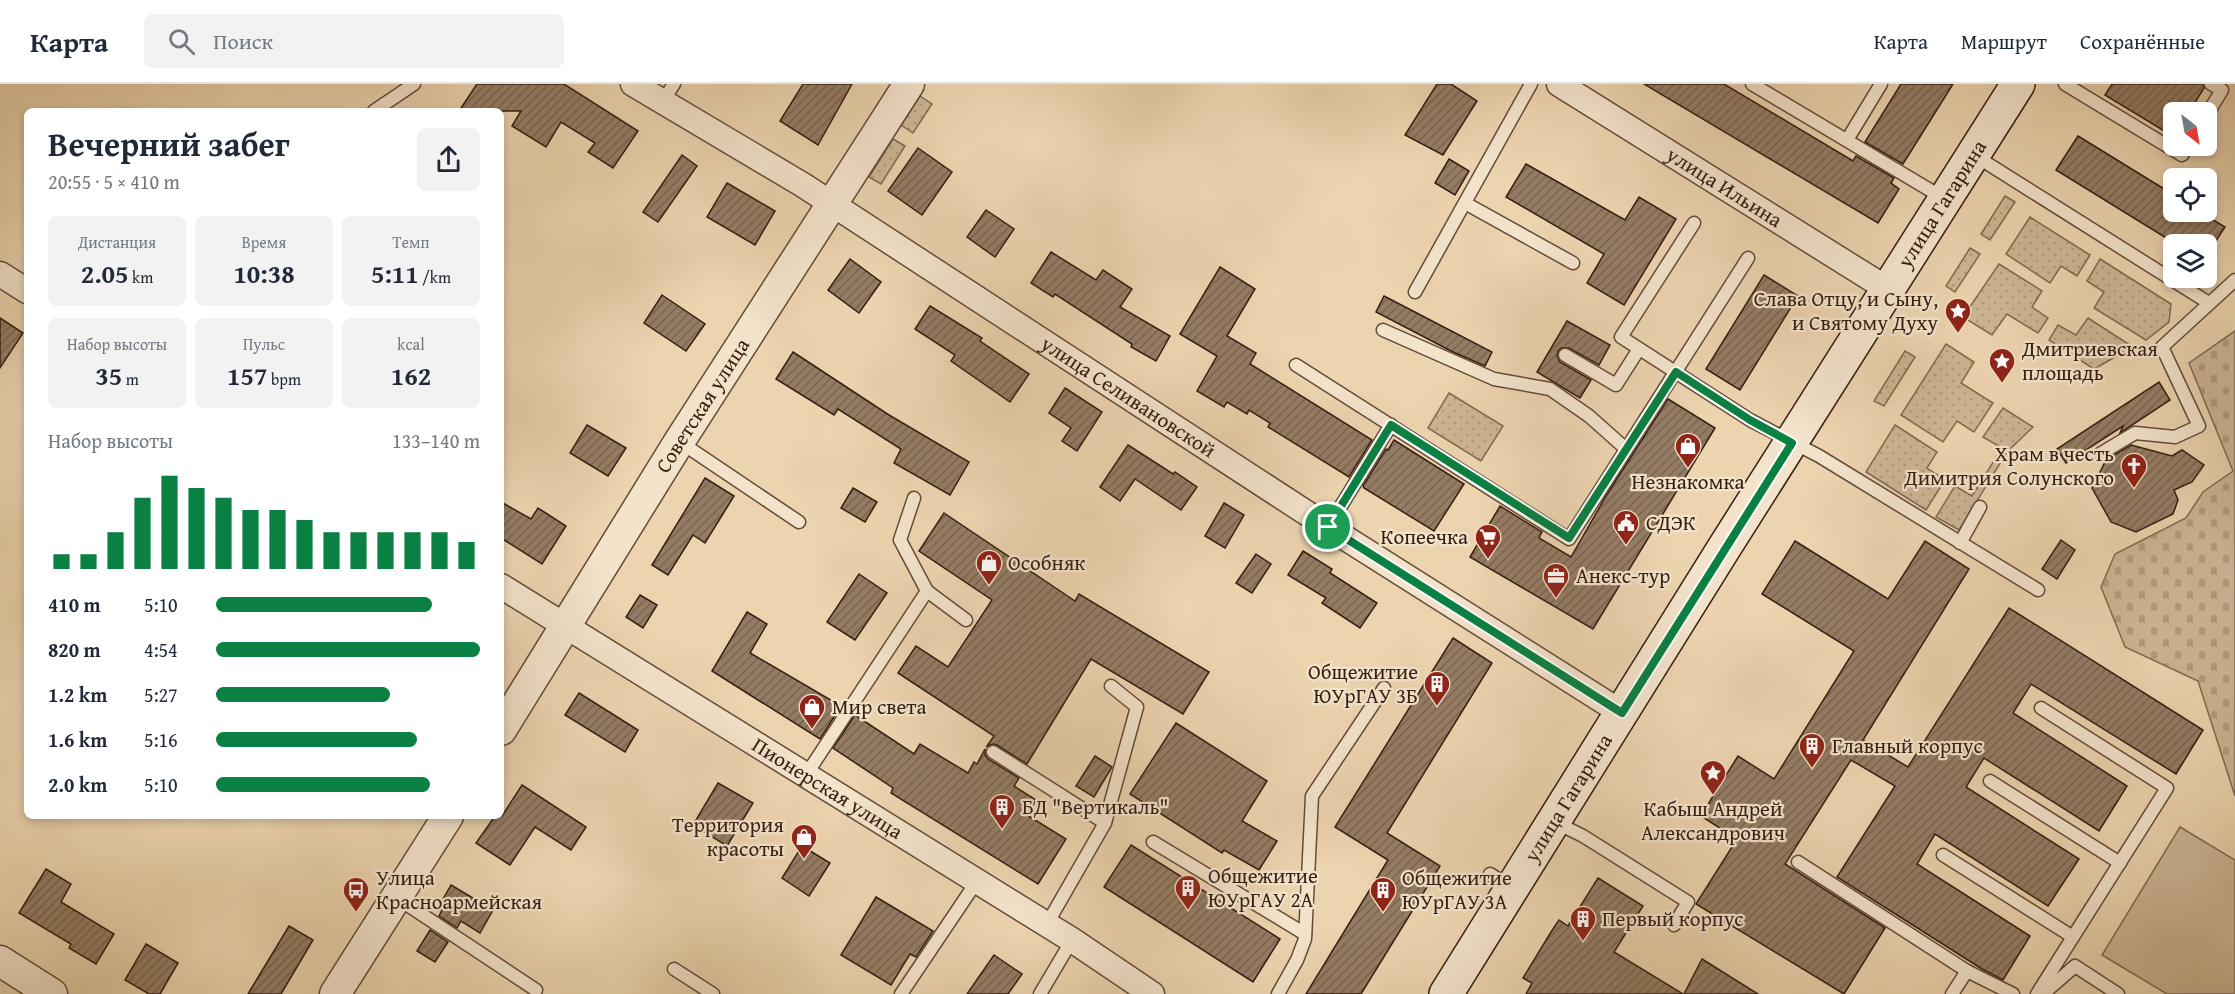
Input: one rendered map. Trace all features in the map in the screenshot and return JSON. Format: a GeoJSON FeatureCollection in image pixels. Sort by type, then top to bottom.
{"type":"FeatureCollection","features":[{"type":"Feature","properties":{"kind":"main road","name":"улица Гагарина"},"geometry":{"type":"LineString","coordinates":[[1446,994],[1501,881],[1554,822],[2018,84]]}},
{"type":"Feature","properties":{"kind":"street","name":"улица Селивановской"},"geometry":{"type":"LineString","coordinates":[[633,84],[668,93],[832,204],[1328,527],[1622,713]]}},
{"type":"Feature","properties":{"kind":"street","name":"Советская улица"},"geometry":{"type":"LineString","coordinates":[[504,725],[679,442],[909,84]]}},
{"type":"Feature","properties":{"kind":"street","name":"улица Ильина"},"geometry":{"type":"LineString","coordinates":[[1559,84],[1889,290]]}},
{"type":"Feature","properties":{"kind":"street"},"geometry":{"type":"LineString","coordinates":[[0,274],[24,289]]}},
{"type":"Feature","properties":{"kind":"street","name":"Пионерская улица"},"geometry":{"type":"LineString","coordinates":[[504,588],[1047,924],[1152,994]]}},
{"type":"Feature","properties":{"kind":"street"},"geometry":{"type":"LineString","coordinates":[[335,994],[446,819]]}},
{"type":"Feature","properties":{"kind":"street"},"geometry":{"type":"LineString","coordinates":[[0,961],[52,994]]}},
{"type":"Feature","properties":{"kind":"lane"},"geometry":{"type":"LineString","coordinates":[[378,108],[414,84]]}},
{"type":"Feature","properties":{"kind":"lane"},"geometry":{"type":"LineString","coordinates":[[1415,292],[1531,84]]}},
{"type":"Feature","properties":{"kind":"lane"},"geometry":{"type":"LineString","coordinates":[[1752,84],[1946,200]]}},
{"type":"Feature","properties":{"kind":"lane"},"geometry":{"type":"LineString","coordinates":[[1847,140],[1881,84]]}},
{"type":"Feature","properties":{"kind":"lane"},"geometry":{"type":"LineString","coordinates":[[2065,84],[2163,143]]}},
{"type":"Feature","properties":{"kind":"lane"},"geometry":{"type":"LineString","coordinates":[[2211,84],[2222,90],[2215,102]]}},
{"type":"Feature","properties":{"kind":"lane"},"geometry":{"type":"LineString","coordinates":[[1973,155],[2209,303]]}},
{"type":"Feature","properties":{"kind":"lane"},"geometry":{"type":"LineString","coordinates":[[1465,203],[1573,263]]}},
{"type":"Feature","properties":{"kind":"lane"},"geometry":{"type":"LineString","coordinates":[[1694,223],[1621,337],[1750,420],[1819,456],[2038,590]]}},
{"type":"Feature","properties":{"kind":"lane"},"geometry":{"type":"LineString","coordinates":[[1296,365],[1569,538],[1748,258]]}},
{"type":"Feature","properties":{"kind":"lane"},"geometry":{"type":"LineString","coordinates":[[2100,454],[2135,432],[2175,437],[2199,426],[2162,347],[2235,280]]}},
{"type":"Feature","properties":{"kind":"lane"},"geometry":{"type":"LineString","coordinates":[[1383,330],[1494,379],[1550,389],[1589,416],[1626,449]]}},
{"type":"Feature","properties":{"kind":"lane"},"geometry":{"type":"LineString","coordinates":[[1565,355],[1616,385],[1639,349]]}},
{"type":"Feature","properties":{"kind":"lane"},"geometry":{"type":"LineString","coordinates":[[1328,527],[1391,425]]}},
{"type":"Feature","properties":{"kind":"lane"},"geometry":{"type":"LineString","coordinates":[[679,442],[799,522]]}},
{"type":"Feature","properties":{"kind":"lane"},"geometry":{"type":"LineString","coordinates":[[914,498],[900,540],[927,591],[966,620]]}},
{"type":"Feature","properties":{"kind":"lane"},"geometry":{"type":"LineString","coordinates":[[1960,543],[1980,507]]}},
{"type":"Feature","properties":{"kind":"lane"},"geometry":{"type":"LineString","coordinates":[[806,775],[927,591]]}},
{"type":"Feature","properties":{"kind":"lane"},"geometry":{"type":"LineString","coordinates":[[1047,924],[1105,823],[1137,707],[1111,686]]}},
{"type":"Feature","properties":{"kind":"lane"},"geometry":{"type":"LineString","coordinates":[[1278,994],[1297,960],[1305,933],[1312,796],[1384,688]]}},
{"type":"Feature","properties":{"kind":"lane"},"geometry":{"type":"LineString","coordinates":[[2037,994],[2167,788],[2041,708]]}},
{"type":"Feature","properties":{"kind":"lane"},"geometry":{"type":"LineString","coordinates":[[993,752],[1105,823]]}},
{"type":"Feature","properties":{"kind":"lane"},"geometry":{"type":"LineString","coordinates":[[1990,781],[2120,863]]}},
{"type":"Feature","properties":{"kind":"lane"},"geometry":{"type":"LineString","coordinates":[[1554,822],[1582,836],[1688,902],[1674,925]]}},
{"type":"Feature","properties":{"kind":"lane"},"geometry":{"type":"LineString","coordinates":[[1154,842],[1305,933]]}},
{"type":"Feature","properties":{"kind":"lane"},"geometry":{"type":"LineString","coordinates":[[1943,855],[2073,937]]}},
{"type":"Feature","properties":{"kind":"lane"},"geometry":{"type":"LineString","coordinates":[[1798,862],[1967,970],[2013,994]]}},
{"type":"Feature","properties":{"kind":"lane"},"geometry":{"type":"LineString","coordinates":[[901,994],[977,881]]}},
{"type":"Feature","properties":{"kind":"lane"},"geometry":{"type":"LineString","coordinates":[[396,897],[536,990]]}},
{"type":"Feature","properties":{"kind":"lane"},"geometry":{"type":"LineString","coordinates":[[1040,994],[1072,940]]}},
{"type":"Feature","properties":{"kind":"lane"},"geometry":{"type":"LineString","coordinates":[[2043,994],[2075,966],[2118,994]]}},
{"type":"Feature","properties":{"kind":"lane"},"geometry":{"type":"LineString","coordinates":[[674,969],[713,994]]}},
{"type":"Feature","properties":{"kind":"lane"},"geometry":{"type":"LineString","coordinates":[[1952,994],[1967,970]]}},
{"type":"Feature","properties":{"kind":"green space"},"geometry":{"type":"Polygon","coordinates":[[[920,96],[932,104],[913,133],[901,125],[920,96]]]}},
{"type":"Feature","properties":{"kind":"green space"},"geometry":{"type":"Polygon","coordinates":[[[893,139],[905,146],[881,184],[869,177],[893,139]]]}},
{"type":"Feature","properties":{"kind":"green space"},"geometry":{"type":"Polygon","coordinates":[[[2005,196],[2015,202],[1990,240],[1981,234],[2005,196]]]}},
{"type":"Feature","properties":{"kind":"green space"},"geometry":{"type":"Polygon","coordinates":[[[2030,217],[2090,255],[2077,276],[2061,266],[2050,283],[2006,254],[2030,217]]]}},
{"type":"Feature","properties":{"kind":"green space"},"geometry":{"type":"Polygon","coordinates":[[[1970,248],[1980,254],[1955,292],[1946,286],[1970,248]]]}},
{"type":"Feature","properties":{"kind":"green space"},"geometry":{"type":"Polygon","coordinates":[[[2100,259],[2171,304],[2169,322],[2146,340],[2094,308],[2104,292],[2087,281],[2100,259]]]}},
{"type":"Feature","properties":{"kind":"green space"},"geometry":{"type":"Polygon","coordinates":[[[1999,264],[2042,291],[2032,307],[2048,318],[2038,333],[2007,314],[1992,335],[1963,317],[1999,264]]]}},
{"type":"Feature","properties":{"kind":"green space"},"geometry":{"type":"Polygon","coordinates":[[[2088,318],[2133,347],[2094,369],[2049,340],[2058,325],[2076,335],[2088,318]]]}},
{"type":"Feature","properties":{"kind":"green space"},"geometry":{"type":"Polygon","coordinates":[[[2235,331],[2235,796],[2198,681],[2125,647],[2101,587],[2115,554],[2186,518],[2203,492],[2233,471],[2189,363],[2235,331]]]}},
{"type":"Feature","properties":{"kind":"green space"},"geometry":{"type":"Polygon","coordinates":[[[1946,344],[1974,362],[1961,383],[1993,403],[1974,432],[1957,421],[1943,442],[1901,415],[1946,344]]]}},
{"type":"Feature","properties":{"kind":"green space"},"geometry":{"type":"Polygon","coordinates":[[[1905,351],[1915,357],[1884,406],[1874,401],[1905,351]]]}},
{"type":"Feature","properties":{"kind":"green space"},"geometry":{"type":"Polygon","coordinates":[[[1449,393],[1503,426],[1481,461],[1428,428],[1449,393]]]}},
{"type":"Feature","properties":{"kind":"green space"},"geometry":{"type":"Polygon","coordinates":[[[2003,408],[2033,427],[2007,452],[1959,530],[1936,517],[1955,486],[1972,496],[2002,448],[1983,437],[2003,408]]]}},
{"type":"Feature","properties":{"kind":"green space"},"geometry":{"type":"Polygon","coordinates":[[[1895,425],[1937,452],[1927,468],[1945,480],[1926,510],[1866,472],[1895,425]]]}},
{"type":"Feature","properties":{"kind":"green space"},"geometry":{"type":"Polygon","coordinates":[[[2180,827],[2235,860],[2235,994],[2167,994],[2102,955],[2180,827]]]}},
{"type":"Feature","properties":{"kind":"building"},"geometry":{"type":"Polygon","coordinates":[[[477,84],[564,84],[638,131],[613,168],[588,152],[595,143],[561,122],[546,147],[512,126],[521,111],[504,111],[504,108],[461,108],[477,84]]]}},
{"type":"Feature","properties":{"kind":"building"},"geometry":{"type":"Polygon","coordinates":[[[803,84],[852,84],[818,145],[780,121],[803,84]]]}},
{"type":"Feature","properties":{"kind":"building"},"geometry":{"type":"Polygon","coordinates":[[[1437,84],[1451,84],[1477,101],[1443,155],[1405,135],[1437,84]]]}},
{"type":"Feature","properties":{"kind":"building"},"geometry":{"type":"Polygon","coordinates":[[[1644,84],[1724,84],[1853,161],[1856,156],[1894,178],[1891,183],[1899,189],[1878,223],[1644,84]]]}},
{"type":"Feature","properties":{"kind":"building"},"geometry":{"type":"Polygon","coordinates":[[[1901,84],[1953,84],[1903,164],[1865,142],[1901,84]]]}},
{"type":"Feature","properties":{"kind":"building"},"geometry":{"type":"Polygon","coordinates":[[[2112,84],[2203,84],[2204,88],[2195,102],[2163,102],[2163,130],[2105,95],[2112,84]]]}},
{"type":"Feature","properties":{"kind":"building"},"geometry":{"type":"Polygon","coordinates":[[[2078,136],[2163,188],[2163,222],[2217,222],[2225,227],[2217,239],[2217,234],[2163,234],[2163,236],[2056,170],[2078,136]]]}},
{"type":"Feature","properties":{"kind":"building"},"geometry":{"type":"Polygon","coordinates":[[[918,148],[952,172],[922,215],[888,191],[918,148]]]}},
{"type":"Feature","properties":{"kind":"building"},"geometry":{"type":"Polygon","coordinates":[[[682,155],[697,166],[658,222],[643,212],[682,155]]]}},
{"type":"Feature","properties":{"kind":"building"},"geometry":{"type":"Polygon","coordinates":[[[1449,159],[1469,171],[1455,195],[1435,183],[1449,159]]]}},
{"type":"Feature","properties":{"kind":"building"},"geometry":{"type":"Polygon","coordinates":[[[1526,164],[1625,220],[1639,197],[1676,219],[1624,305],[1587,283],[1604,254],[1506,197],[1526,164]]]}},
{"type":"Feature","properties":{"kind":"building"},"geometry":{"type":"Polygon","coordinates":[[[727,183],[775,211],[755,245],[707,217],[727,183]]]}},
{"type":"Feature","properties":{"kind":"building"},"geometry":{"type":"Polygon","coordinates":[[[986,210],[1014,229],[995,257],[967,237],[986,210]]]}},
{"type":"Feature","properties":{"kind":"building"},"geometry":{"type":"Polygon","coordinates":[[[1051,252],[1096,280],[1103,270],[1132,289],[1120,307],[1170,336],[1156,361],[1131,347],[1132,344],[1055,294],[1053,297],[1031,283],[1051,252]]]}},
{"type":"Feature","properties":{"kind":"building"},"geometry":{"type":"Polygon","coordinates":[[[850,259],[881,282],[859,313],[828,290],[850,259]]]}},
{"type":"Feature","properties":{"kind":"building"},"geometry":{"type":"Polygon","coordinates":[[[1220,267],[1255,289],[1227,336],[1256,353],[1250,364],[1372,440],[1349,477],[1268,427],[1270,423],[1249,410],[1247,414],[1227,402],[1224,407],[1197,391],[1217,356],[1180,334],[1220,267]]]}},
{"type":"Feature","properties":{"kind":"building"},"geometry":{"type":"Polygon","coordinates":[[[1764,275],[1798,296],[1740,390],[1706,369],[1764,275]]]}},
{"type":"Feature","properties":{"kind":"building"},"geometry":{"type":"Polygon","coordinates":[[[662,295],[705,324],[686,351],[644,323],[662,295]]]}},
{"type":"Feature","properties":{"kind":"building"},"geometry":{"type":"Polygon","coordinates":[[[1384,296],[1492,352],[1485,366],[1376,312],[1384,296]]]}},
{"type":"Feature","properties":{"kind":"building"},"geometry":{"type":"Polygon","coordinates":[[[930,306],[982,338],[980,341],[1029,374],[1010,402],[951,361],[955,355],[915,329],[930,306]]]}},
{"type":"Feature","properties":{"kind":"building"},"geometry":{"type":"Polygon","coordinates":[[[0,318],[23,333],[0,368],[0,318]]]}},
{"type":"Feature","properties":{"kind":"building"},"geometry":{"type":"Polygon","coordinates":[[[1567,321],[1610,345],[1599,365],[1569,348],[1561,348],[1558,351],[1557,356],[1560,362],[1591,380],[1580,398],[1537,372],[1567,321]]]}},
{"type":"Feature","properties":{"kind":"building"},"geometry":{"type":"Polygon","coordinates":[[[793,352],[889,415],[969,462],[950,495],[894,463],[901,449],[838,409],[834,415],[776,379],[793,352]]]}},
{"type":"Feature","properties":{"kind":"building"},"geometry":{"type":"Polygon","coordinates":[[[2159,382],[2170,400],[2120,433],[2123,426],[2066,463],[2057,449],[2159,382]]]}},
{"type":"Feature","properties":{"kind":"building"},"geometry":{"type":"Polygon","coordinates":[[[1065,388],[1102,412],[1077,451],[1062,441],[1071,428],[1049,413],[1065,388]]]}},
{"type":"Feature","properties":{"kind":"building"},"geometry":{"type":"Polygon","coordinates":[[[1668,399],[1715,428],[1593,629],[1470,557],[1500,506],[1542,532],[1539,538],[1571,557],[1606,496],[1668,399]]]}},
{"type":"Feature","properties":{"kind":"building"},"geometry":{"type":"Polygon","coordinates":[[[587,425],[626,448],[608,476],[570,453],[587,425]]]}},
{"type":"Feature","properties":{"kind":"building"},"geometry":{"type":"Polygon","coordinates":[[[1394,440],[1464,484],[1434,531],[1363,486],[1394,440]]]}},
{"type":"Feature","properties":{"kind":"building"},"geometry":{"type":"Polygon","coordinates":[[[1128,445],[1197,487],[1181,510],[1135,479],[1120,501],[1100,487],[1128,445]]]}},
{"type":"Feature","properties":{"kind":"building","name":"Храм в честь Димитрия Солунского"},"geometry":{"type":"Polygon","coordinates":[[[2131,445],[2172,456],[2182,450],[2204,465],[2192,482],[2174,490],[2178,500],[2173,514],[2136,532],[2111,522],[2092,488],[2106,460],[2131,445]]]}},
{"type":"Feature","properties":{"kind":"building"},"geometry":{"type":"Polygon","coordinates":[[[705,478],[734,496],[705,543],[693,535],[668,575],[652,565],[705,478]]]}},
{"type":"Feature","properties":{"kind":"building"},"geometry":{"type":"Polygon","coordinates":[[[853,488],[877,502],[865,522],[841,508],[853,488]]]}},
{"type":"Feature","properties":{"kind":"building"},"geometry":{"type":"Polygon","coordinates":[[[1224,503],[1244,515],[1225,548],[1205,536],[1224,503]]]}},
{"type":"Feature","properties":{"kind":"building"},"geometry":{"type":"Polygon","coordinates":[[[504,504],[531,519],[538,508],[566,526],[542,564],[504,540],[504,504]]]}},
{"type":"Feature","properties":{"kind":"building"},"geometry":{"type":"Polygon","coordinates":[[[944,513],[1075,601],[1079,594],[1209,672],[1183,714],[1091,659],[1027,764],[997,745],[987,746],[994,736],[898,673],[916,646],[948,667],[992,600],[919,551],[944,513]]]}},
{"type":"Feature","properties":{"kind":"building"},"geometry":{"type":"Polygon","coordinates":[[[2061,540],[2075,550],[2057,579],[2042,569],[2061,540]]]}},
{"type":"Feature","properties":{"kind":"building"},"geometry":{"type":"Polygon","coordinates":[[[1795,541],[1888,599],[1925,541],[1969,569],[1863,740],[1908,767],[2009,608],[2203,730],[2176,774],[2031,684],[2013,713],[2127,786],[2099,831],[1984,758],[1966,787],[2079,859],[2048,906],[1935,834],[1917,864],[2030,936],[2003,980],[1837,877],[1895,786],[1851,760],[1785,864],[1885,928],[1844,994],[1696,904],[1737,839],[1701,816],[1738,756],[1774,779],[1854,651],[1762,594],[1795,541]]]}},
{"type":"Feature","properties":{"kind":"building"},"geometry":{"type":"Polygon","coordinates":[[[1303,551],[1332,569],[1330,573],[1377,603],[1360,628],[1322,603],[1326,598],[1288,575],[1303,551]]]}},
{"type":"Feature","properties":{"kind":"building"},"geometry":{"type":"Polygon","coordinates":[[[1256,554],[1271,564],[1252,593],[1236,583],[1256,554]]]}},
{"type":"Feature","properties":{"kind":"building"},"geometry":{"type":"Polygon","coordinates":[[[859,574],[887,593],[855,640],[827,622],[859,574]]]}},
{"type":"Feature","properties":{"kind":"building"},"geometry":{"type":"Polygon","coordinates":[[[640,595],[657,605],[643,628],[626,617],[640,595]]]}},
{"type":"Feature","properties":{"kind":"building"},"geometry":{"type":"Polygon","coordinates":[[[747,612],[767,624],[750,653],[841,706],[820,739],[712,671],[747,612]]]}},
{"type":"Feature","properties":{"kind":"building"},"geometry":{"type":"Polygon","coordinates":[[[1453,638],[1492,663],[1387,833],[1440,866],[1361,994],[1306,994],[1388,860],[1335,827],[1453,638]]]}},
{"type":"Feature","properties":{"kind":"building"},"geometry":{"type":"Polygon","coordinates":[[[579,693],[638,730],[625,752],[565,715],[579,693]]]}},
{"type":"Feature","properties":{"kind":"building"},"geometry":{"type":"Polygon","coordinates":[[[855,715],[914,754],[920,744],[968,773],[974,762],[977,764],[985,749],[988,759],[1019,778],[1014,786],[1036,800],[1027,815],[1066,839],[1038,884],[891,793],[893,788],[833,748],[855,715]]]}},
{"type":"Feature","properties":{"kind":"building"},"geometry":{"type":"Polygon","coordinates":[[[1176,723],[1267,781],[1242,821],[1277,841],[1259,870],[1224,850],[1222,853],[1130,794],[1176,723]]]}},
{"type":"Feature","properties":{"kind":"building"},"geometry":{"type":"Polygon","coordinates":[[[1095,756],[1112,767],[1094,797],[1076,786],[1095,756]]]}},
{"type":"Feature","properties":{"kind":"building"},"geometry":{"type":"Polygon","coordinates":[[[718,783],[753,803],[727,846],[693,825],[718,783]]]}},
{"type":"Feature","properties":{"kind":"building"},"geometry":{"type":"Polygon","coordinates":[[[522,785],[586,827],[571,850],[535,827],[510,865],[476,843],[493,819],[504,819],[504,813],[522,785]]]}},
{"type":"Feature","properties":{"kind":"building","name":"Общежитие ЮУрГАУ 2А"},"geometry":{"type":"Polygon","coordinates":[[[1131,845],[1280,939],[1253,982],[1104,887],[1131,845]]]}},
{"type":"Feature","properties":{"kind":"building"},"geometry":{"type":"Polygon","coordinates":[[[802,846],[830,863],[809,896],[782,878],[802,846]]]}},
{"type":"Feature","properties":{"kind":"building"},"geometry":{"type":"Polygon","coordinates":[[[46,869],[71,884],[61,902],[114,934],[96,964],[69,948],[71,944],[19,913],[46,869]]]}},
{"type":"Feature","properties":{"kind":"building","name":"Первый корпус"},"geometry":{"type":"Polygon","coordinates":[[[1598,878],[1643,906],[1614,952],[1683,994],[1526,994],[1532,983],[1523,978],[1551,932],[1559,920],[1568,926],[1598,878]]]}},
{"type":"Feature","properties":{"kind":"building"},"geometry":{"type":"Polygon","coordinates":[[[451,885],[493,910],[480,933],[461,921],[457,928],[439,916],[442,910],[438,908],[451,885]]]}},
{"type":"Feature","properties":{"kind":"building"},"geometry":{"type":"Polygon","coordinates":[[[876,897],[933,931],[916,957],[910,954],[891,985],[841,955],[876,897]]]}},
{"type":"Feature","properties":{"kind":"building"},"geometry":{"type":"Polygon","coordinates":[[[289,926],[313,940],[281,994],[248,994],[289,926]]]}},
{"type":"Feature","properties":{"kind":"building"},"geometry":{"type":"Polygon","coordinates":[[[430,930],[448,942],[435,962],[417,951],[430,930]]]}},
{"type":"Feature","properties":{"kind":"building"},"geometry":{"type":"Polygon","coordinates":[[[146,944],[178,963],[160,994],[149,994],[125,980],[146,944]]]}},
{"type":"Feature","properties":{"kind":"building"},"geometry":{"type":"Polygon","coordinates":[[[994,955],[1022,974],[1008,994],[967,994],[994,955]]]}},
{"type":"Feature","properties":{"kind":"building"},"geometry":{"type":"Polygon","coordinates":[[[1702,959],[1758,994],[1684,994],[1702,959]]]}},
{"type":"Feature","properties":{"kind":"place","name":"Слава Отцу, и Сыну, и Святому Духу"},"geometry":{"type":"Point","coordinates":[1958,334]}},
{"type":"Feature","properties":{"kind":"place","name":"Дмитриевская площадь"},"geometry":{"type":"Point","coordinates":[2002,384]}},
{"type":"Feature","properties":{"kind":"place","name":"Незнакомка"},"geometry":{"type":"Point","coordinates":[1688,469]}},
{"type":"Feature","properties":{"kind":"place","name":"Храм в честь Димитрия Солунского"},"geometry":{"type":"Point","coordinates":[2134,489]}},
{"type":"Feature","properties":{"kind":"place","name":"СДЭК"},"geometry":{"type":"Point","coordinates":[1626,546]}},
{"type":"Feature","properties":{"kind":"place","name":"Копеечка"},"geometry":{"type":"Point","coordinates":[1488,560]}},
{"type":"Feature","properties":{"kind":"place","name":"Особняк"},"geometry":{"type":"Point","coordinates":[989,586]}},
{"type":"Feature","properties":{"kind":"place","name":"Анекс-тур"},"geometry":{"type":"Point","coordinates":[1556,599]}},
{"type":"Feature","properties":{"kind":"place","name":"Общежитие ЮУрГАУ 3Б"},"geometry":{"type":"Point","coordinates":[1437,707]}},
{"type":"Feature","properties":{"kind":"place","name":"Мир света"},"geometry":{"type":"Point","coordinates":[812,730]}},
{"type":"Feature","properties":{"kind":"place","name":"Главный корпус"},"geometry":{"type":"Point","coordinates":[1812,769]}},
{"type":"Feature","properties":{"kind":"place","name":"Кабыш Андрей Александрович"},"geometry":{"type":"Point","coordinates":[1713,796]}},
{"type":"Feature","properties":{"kind":"place","name":"БД \"Вертикаль\""},"geometry":{"type":"Point","coordinates":[1002,830]}},
{"type":"Feature","properties":{"kind":"place","name":"Территория красоты"},"geometry":{"type":"Point","coordinates":[804,860]}},
{"type":"Feature","properties":{"kind":"place","name":"Общежитие ЮУрГАУ 2А"},"geometry":{"type":"Point","coordinates":[1188,911]}},
{"type":"Feature","properties":{"kind":"place","name":"Улица Красноармейская"},"geometry":{"type":"Point","coordinates":[356,913]}},
{"type":"Feature","properties":{"kind":"place","name":"Общежитие ЮУрГАУ 3А"},"geometry":{"type":"Point","coordinates":[1383,913]}},
{"type":"Feature","properties":{"kind":"place","name":"Первый корпус"},"geometry":{"type":"Point","coordinates":[1583,942]}},
{"type":"Feature","properties":{"kind":"route"},"geometry":{"type":"LineString","coordinates":[[1676,372],[1750,420],[1792,443],[1622,713],[1328,527],[1391,425],[1569,538],[1676,372]]}}]}
